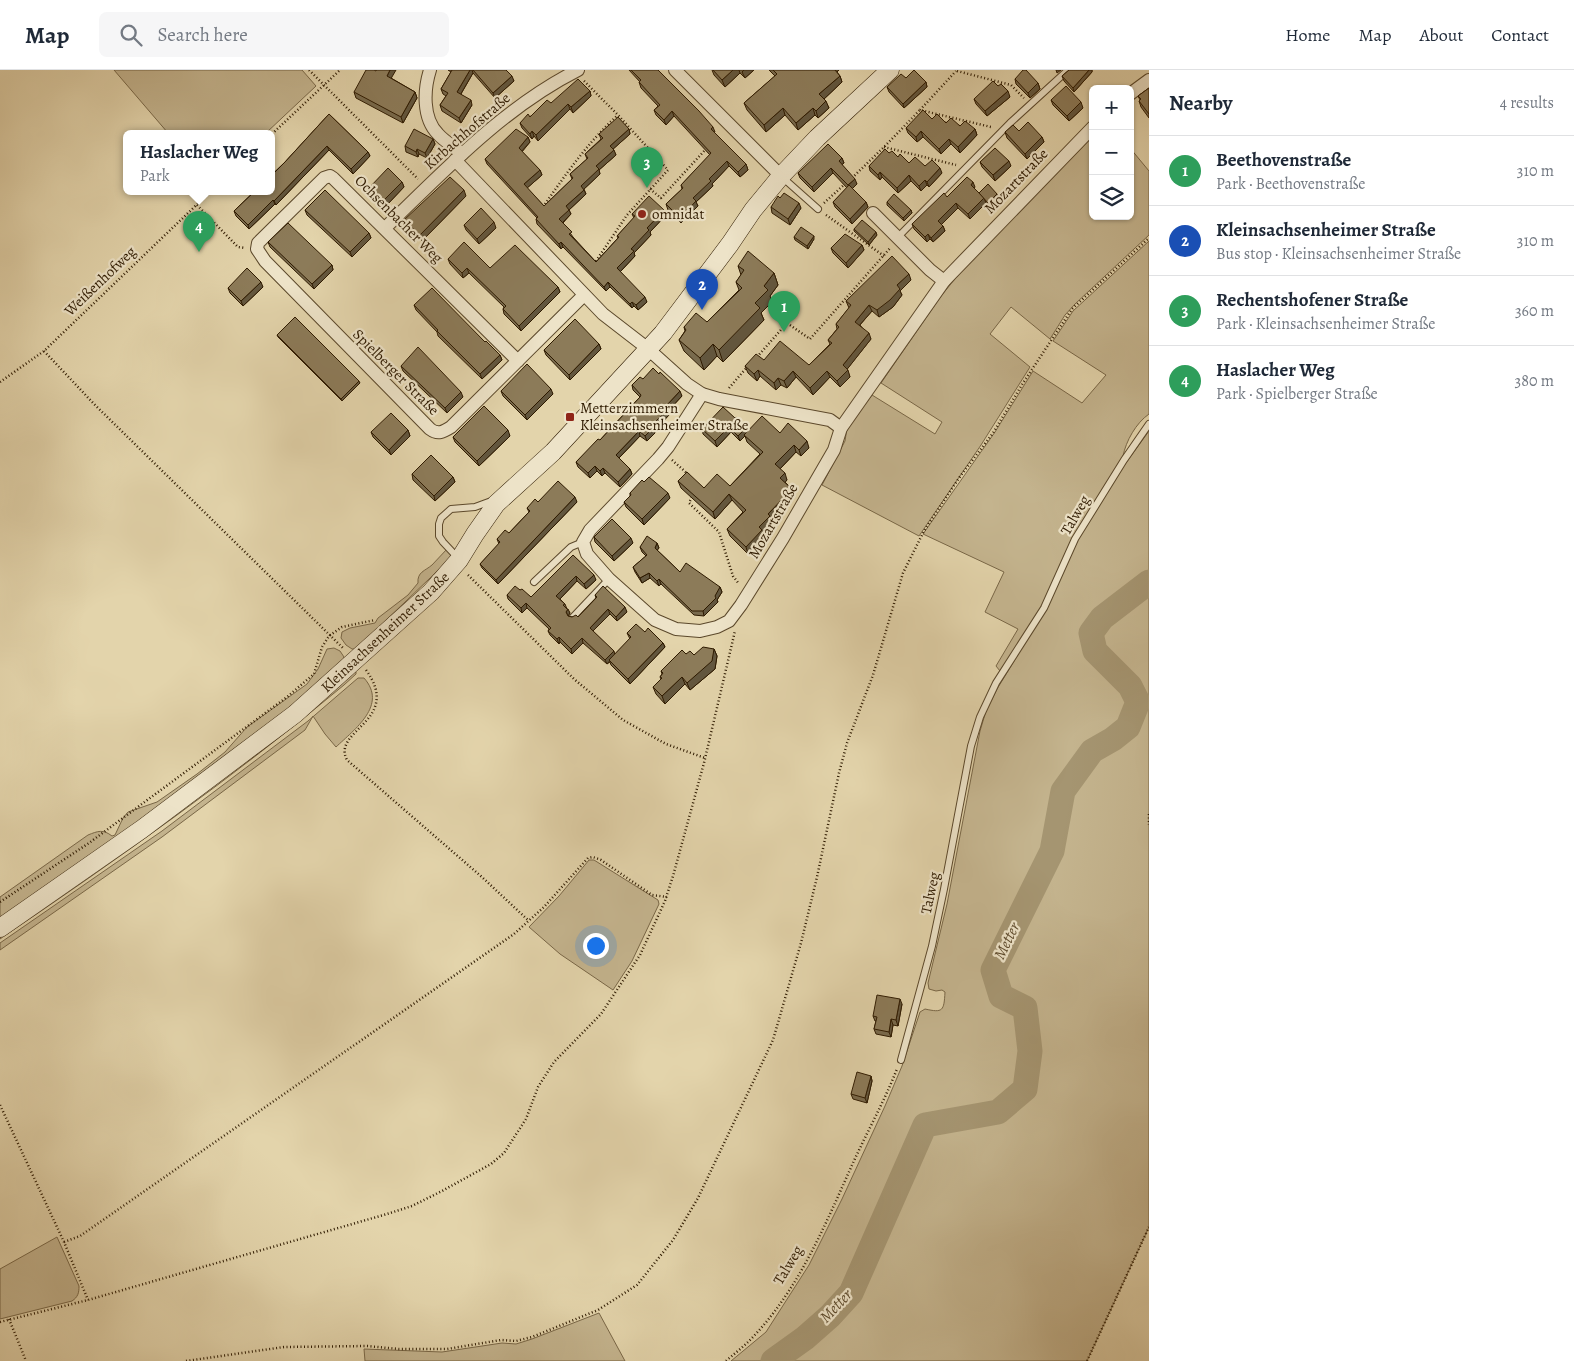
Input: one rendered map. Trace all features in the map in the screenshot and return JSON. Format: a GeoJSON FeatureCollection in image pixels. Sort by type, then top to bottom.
{"type":"FeatureCollection","features":[{"type":"Feature","properties":{"kind":"main road","name":"Kleinsachsenheimer Straße"},"geometry":{"type":"LineString","coordinates":[[0,928],[150,824],[295,714],[357,660],[430,592],[462,566],[480,527],[496,504],[554,452],[634,366],[663,333],[730,244],[753,210],[782,176],[817,138],[890,70]]}},
{"type":"Feature","properties":{"kind":"street"},"geometry":{"type":"LineString","coordinates":[[430,70],[426,93],[426,109],[430,124],[580,291],[603,314],[648,348],[687,384],[702,394],[719,399],[830,420],[842,428]]}},
{"type":"Feature","properties":{"kind":"street"},"geometry":{"type":"LineString","coordinates":[[675,70],[782,176]]}},
{"type":"Feature","properties":{"kind":"street","name":"Kirbachhofstraße"},"geometry":{"type":"LineString","coordinates":[[385,228],[459,157],[514,111],[576,71]]}},
{"type":"Feature","properties":{"kind":"street"},"geometry":{"type":"LineString","coordinates":[[1134,91],[1149,80]]}},
{"type":"Feature","properties":{"kind":"street","name":"Mozartstraße"},"geometry":{"type":"LineString","coordinates":[[582,542],[587,554],[609,578],[655,620],[676,629],[700,632],[718,627],[729,621],[783,538],[834,450],[842,428],[944,281],[1090,130]]}},
{"type":"Feature","properties":{"kind":"street","name":"Ochsenbacher Weg"},"geometry":{"type":"LineString","coordinates":[[257,249],[258,243],[324,178],[330,176],[338,181],[518,361]]}},
{"type":"Feature","properties":{"kind":"street"},"geometry":{"type":"LineString","coordinates":[[873,213],[944,281]]}},
{"type":"Feature","properties":{"kind":"street","name":"Spielberger Straße"},"geometry":{"type":"LineString","coordinates":[[257,249],[265,262],[433,431],[438,433],[451,427],[518,361],[580,291]]}},
{"type":"Feature","properties":{"kind":"street"},"geometry":{"type":"LineString","coordinates":[[582,542],[590,530],[663,453],[702,394]]}},
{"type":"Feature","properties":{"kind":"lane"},"geometry":{"type":"LineString","coordinates":[[897,238],[1002,130],[1068,70]]}},
{"type":"Feature","properties":{"kind":"lane"},"geometry":{"type":"LineString","coordinates":[[782,176],[818,209]]}},
{"type":"Feature","properties":{"kind":"lane","name":"Talweg"},"geometry":{"type":"LineString","coordinates":[[900,1060],[932,946],[971,746],[980,717],[996,683],[1044,608],[1080,531],[1124,460],[1149,424]]}},
{"type":"Feature","properties":{"kind":"lane"},"geometry":{"type":"LineString","coordinates":[[462,566],[439,536],[441,518],[451,510],[475,507],[504,496]]}},
{"type":"Feature","properties":{"kind":"lane"},"geometry":{"type":"LineString","coordinates":[[534,582],[571,547],[582,542]]}},
{"type":"Feature","properties":{"kind":"lane"},"geometry":{"type":"LineString","coordinates":[[573,617],[609,578]]}},
{"type":"Feature","properties":{"kind":"path"},"geometry":{"type":"LineString","coordinates":[[309,70],[417,180],[425,173]]}},
{"type":"Feature","properties":{"kind":"path"},"geometry":{"type":"LineString","coordinates":[[275,131],[340,70]]}},
{"type":"Feature","properties":{"kind":"path"},"geometry":{"type":"LineString","coordinates":[[884,256],[818,209],[884,147],[957,70],[1011,85],[1031,104]]}},
{"type":"Feature","properties":{"kind":"path"},"geometry":{"type":"LineString","coordinates":[[576,71],[668,170],[627,215],[595,263],[580,291]]}},
{"type":"Feature","properties":{"kind":"path"},"geometry":{"type":"LineString","coordinates":[[920,110],[1002,130]]}},
{"type":"Feature","properties":{"kind":"path"},"geometry":{"type":"LineString","coordinates":[[539,212],[589,143],[618,115]]}},
{"type":"Feature","properties":{"kind":"path"},"geometry":{"type":"LineString","coordinates":[[650,189],[661,198],[710,145]]}},
{"type":"Feature","properties":{"kind":"path"},"geometry":{"type":"LineString","coordinates":[[884,147],[965,168]]}},
{"type":"Feature","properties":{"kind":"path","name":"Weißenhofweg"},"geometry":{"type":"LineString","coordinates":[[0,382],[44,351],[207,195]]}},
{"type":"Feature","properties":{"kind":"path"},"geometry":{"type":"LineString","coordinates":[[197,205],[238,247],[257,249]]}},
{"type":"Feature","properties":{"kind":"path"},"geometry":{"type":"LineString","coordinates":[[756,358],[787,323],[810,339],[884,256],[897,238]]}},
{"type":"Feature","properties":{"kind":"path"},"geometry":{"type":"LineString","coordinates":[[186,1361],[284,1347],[367,1346],[399,1349],[447,1349],[501,1340],[516,1341],[532,1337],[598,1310],[637,1285],[673,1240],[698,1198],[773,1040],[801,943],[847,743],[873,675],[903,574],[924,531],[993,433],[1023,383],[1072,309],[1149,238]]}},
{"type":"Feature","properties":{"kind":"path"},"geometry":{"type":"LineString","coordinates":[[44,351],[102,411],[330,636],[357,660],[371,678],[377,692],[377,703],[374,712],[348,739],[344,747],[344,754],[347,760],[483,878],[529,921]]}},
{"type":"Feature","properties":{"kind":"path"},"geometry":{"type":"LineString","coordinates":[[719,399],[750,365]]}},
{"type":"Feature","properties":{"kind":"path"},"geometry":{"type":"LineString","coordinates":[[663,453],[691,477]]}},
{"type":"Feature","properties":{"kind":"path"},"geometry":{"type":"LineString","coordinates":[[693,496],[689,503],[718,532],[736,582],[749,592]]}},
{"type":"Feature","properties":{"kind":"path"},"geometry":{"type":"LineString","coordinates":[[462,566],[574,679],[623,720],[666,744],[705,758]]}},
{"type":"Feature","properties":{"kind":"path"},"geometry":{"type":"LineString","coordinates":[[0,1322],[88,1300],[412,1206],[491,1164],[504,1153],[526,1120],[538,1087],[554,1062],[587,1029],[614,995],[640,955],[667,896],[705,758],[741,605]]}},
{"type":"Feature","properties":{"kind":"path"},"geometry":{"type":"LineString","coordinates":[[0,902],[89,843],[287,697],[314,674],[322,647],[330,636],[342,627],[375,620]]}},
{"type":"Feature","properties":{"kind":"path"},"geometry":{"type":"LineString","coordinates":[[1149,814],[1149,825]]}},
{"type":"Feature","properties":{"kind":"path"},"geometry":{"type":"LineString","coordinates":[[64,1242],[80,1236],[496,948],[544,907],[588,858],[593,857],[652,895],[659,897],[667,896]]}},
{"type":"Feature","properties":{"kind":"path","name":"Talweg"},"geometry":{"type":"LineString","coordinates":[[726,1361],[750,1340],[776,1309],[803,1267],[832,1214],[854,1161],[886,1097],[900,1060]]}},
{"type":"Feature","properties":{"kind":"path"},"geometry":{"type":"LineString","coordinates":[[0,1105],[64,1242],[88,1300]]}},
{"type":"Feature","properties":{"kind":"path"},"geometry":{"type":"LineString","coordinates":[[1087,1361],[1149,1227]]}},
{"type":"Feature","properties":{"kind":"path"},"geometry":{"type":"LineString","coordinates":[[9,1319],[26,1361]]}},
{"type":"Feature","properties":{"kind":"shaded area"},"geometry":{"type":"Polygon","coordinates":[[[114,70],[302,70],[316,86],[269,130],[165,130],[114,70]]]}},
{"type":"Feature","properties":{"kind":"shaded area"},"geometry":{"type":"Polygon","coordinates":[[[1089,140],[1089,220],[1134,220],[1134,153],[1149,171],[1149,235],[1075,304],[1065,315],[1050,339],[1011,307],[990,334],[1030,367],[981,445],[919,536],[822,485],[845,441],[847,428],[872,395],[935,434],[942,422],[881,383],[941,296],[964,268],[1089,140]]]}},
{"type":"Feature","properties":{"kind":"shaded area"},"geometry":{"type":"Polygon","coordinates":[[[1149,241],[1149,414],[1132,433],[1126,444],[1123,456],[1043,607],[1000,671],[996,666],[1018,629],[985,612],[1004,572],[923,534],[995,432],[1033,371],[1082,403],[1106,375],[1053,341],[1073,311],[1149,241]]]}},
{"type":"Feature","properties":{"kind":"shaded area"},"geometry":{"type":"Polygon","coordinates":[[[1149,431],[1149,1227],[1087,1361],[731,1361],[766,1332],[809,1265],[885,1106],[902,1066],[920,1012],[925,1009],[936,1011],[943,1007],[945,992],[929,989],[928,983],[947,904],[980,731],[986,711],[1016,658],[1094,507],[1149,431]]]}},
{"type":"Feature","properties":{"kind":"shaded area"},"geometry":{"type":"Polygon","coordinates":[[[447,549],[454,555],[356,649],[346,645],[341,638],[342,632],[350,628],[375,623],[378,618],[408,595],[418,583],[420,574],[432,565],[447,549]]]}},
{"type":"Feature","properties":{"kind":"shaded area"},"geometry":{"type":"Polygon","coordinates":[[[334,648],[340,651],[344,657],[342,662],[277,718],[114,839],[0,919],[0,897],[88,835],[100,831],[112,836],[115,835],[128,812],[157,802],[197,774],[225,752],[247,727],[307,684],[318,669],[327,649],[334,648]]]}},
{"type":"Feature","properties":{"kind":"shaded area"},"geometry":{"type":"Polygon","coordinates":[[[354,672],[356,674],[344,685],[218,785],[132,848],[0,939],[0,937],[49,904],[354,672]]]}},
{"type":"Feature","properties":{"kind":"shaded area"},"geometry":{"type":"Polygon","coordinates":[[[358,678],[364,678],[370,688],[371,707],[360,724],[336,747],[313,716],[358,678]]]}},
{"type":"Feature","properties":{"kind":"shaded area"},"geometry":{"type":"Polygon","coordinates":[[[312,717],[305,730],[162,837],[0,950],[0,943],[162,831],[312,717]]]}},
{"type":"Feature","properties":{"kind":"shaded area"},"geometry":{"type":"Polygon","coordinates":[[[589,860],[594,860],[658,900],[659,904],[632,961],[613,990],[560,954],[529,927],[559,896],[589,860]]]}},
{"type":"Feature","properties":{"kind":"shaded area"},"geometry":{"type":"Polygon","coordinates":[[[57,1237],[79,1286],[77,1296],[72,1301],[0,1319],[0,1269],[57,1237]]]}},
{"type":"Feature","properties":{"kind":"shaded area"},"geometry":{"type":"Polygon","coordinates":[[[599,1313],[625,1361],[365,1361],[364,1349],[442,1352],[502,1343],[516,1344],[599,1313]]]}},
{"type":"Feature","properties":{"kind":"building"},"geometry":{"type":"Polygon","coordinates":[[[366,70],[390,70],[387,76],[415,92],[401,117],[354,92],[366,70]]]}},
{"type":"Feature","properties":{"kind":"building"},"geometry":{"type":"Polygon","coordinates":[[[452,70],[470,70],[457,92],[471,100],[459,118],[440,105],[448,93],[441,89],[452,70]]]}},
{"type":"Feature","properties":{"kind":"building"},"geometry":{"type":"Polygon","coordinates":[[[473,70],[506,70],[512,76],[493,93],[473,70]]]}},
{"type":"Feature","properties":{"kind":"building"},"geometry":{"type":"Polygon","coordinates":[[[631,70],[658,70],[699,111],[713,127],[711,129],[746,164],[738,172],[727,161],[709,179],[711,181],[693,198],[696,201],[680,218],[666,204],[683,188],[681,185],[711,153],[672,111],[664,120],[654,110],[660,105],[631,70]]]}},
{"type":"Feature","properties":{"kind":"building"},"geometry":{"type":"Polygon","coordinates":[[[713,70],[733,70],[722,80],[713,70]]]}},
{"type":"Feature","properties":{"kind":"building"},"geometry":{"type":"Polygon","coordinates":[[[773,70],[835,70],[840,76],[819,94],[826,101],[816,111],[813,108],[796,123],[783,108],[764,125],[744,103],[777,74],[773,70]]]}},
{"type":"Feature","properties":{"kind":"building"},"geometry":{"type":"Polygon","coordinates":[[[914,70],[926,82],[903,104],[887,87],[901,74],[906,78],[914,70]]]}},
{"type":"Feature","properties":{"kind":"building"},"geometry":{"type":"Polygon","coordinates":[[[1023,70],[1026,70],[1038,83],[1028,93],[1015,79],[1023,70]]]}},
{"type":"Feature","properties":{"kind":"building"},"geometry":{"type":"Polygon","coordinates":[[[1069,70],[1089,70],[1073,88],[1062,76],[1069,70]]]}},
{"type":"Feature","properties":{"kind":"building"},"geometry":{"type":"Polygon","coordinates":[[[578,79],[590,91],[571,107],[568,104],[536,135],[532,131],[530,134],[520,123],[528,114],[530,117],[547,100],[551,103],[578,79]]]}},
{"type":"Feature","properties":{"kind":"building"},"geometry":{"type":"Polygon","coordinates":[[[993,81],[998,86],[1001,84],[1008,91],[985,111],[974,99],[993,81]]]}},
{"type":"Feature","properties":{"kind":"building"},"geometry":{"type":"Polygon","coordinates":[[[1066,86],[1081,102],[1067,116],[1051,100],[1066,86]]]}},
{"type":"Feature","properties":{"kind":"building"},"geometry":{"type":"Polygon","coordinates":[[[1149,88],[1149,114],[1139,101],[1141,99],[1138,96],[1149,88]]]}},
{"type":"Feature","properties":{"kind":"building"},"geometry":{"type":"Polygon","coordinates":[[[923,110],[932,119],[937,114],[946,123],[951,118],[960,126],[965,121],[975,129],[958,147],[949,139],[939,149],[921,131],[916,137],[906,128],[923,110]]]}},
{"type":"Feature","properties":{"kind":"building"},"geometry":{"type":"Polygon","coordinates":[[[329,114],[368,152],[351,169],[327,146],[248,225],[234,211],[251,195],[275,195],[275,172],[329,114]]]}},
{"type":"Feature","properties":{"kind":"building"},"geometry":{"type":"Polygon","coordinates":[[[618,117],[629,129],[610,146],[614,150],[596,166],[599,169],[581,186],[584,190],[566,206],[569,210],[559,219],[572,232],[569,234],[596,262],[619,237],[617,236],[635,216],[632,214],[649,196],[664,210],[631,249],[634,251],[617,268],[645,297],[636,305],[632,302],[630,304],[608,282],[604,287],[561,242],[559,244],[536,219],[538,217],[485,159],[516,129],[528,137],[519,148],[540,170],[524,184],[544,206],[573,178],[570,174],[588,158],[585,154],[603,138],[599,134],[618,117]]]}},
{"type":"Feature","properties":{"kind":"building"},"geometry":{"type":"Polygon","coordinates":[[[1028,122],[1042,137],[1025,154],[1005,132],[1013,125],[1019,131],[1028,122]]]}},
{"type":"Feature","properties":{"kind":"building"},"geometry":{"type":"Polygon","coordinates":[[[414,129],[433,139],[425,153],[417,149],[416,152],[405,146],[414,129]]]}},
{"type":"Feature","properties":{"kind":"building"},"geometry":{"type":"Polygon","coordinates":[[[828,144],[842,158],[839,161],[855,179],[848,185],[831,168],[812,187],[798,173],[828,144]]]}},
{"type":"Feature","properties":{"kind":"building"},"geometry":{"type":"Polygon","coordinates":[[[995,148],[1009,161],[993,175],[980,162],[995,148]]]}},
{"type":"Feature","properties":{"kind":"building"},"geometry":{"type":"Polygon","coordinates":[[[885,149],[889,153],[892,151],[898,157],[900,154],[909,163],[915,157],[925,166],[932,160],[940,168],[927,182],[925,180],[919,186],[909,175],[897,188],[880,172],[878,175],[869,166],[885,149]]]}},
{"type":"Feature","properties":{"kind":"building"},"geometry":{"type":"Polygon","coordinates":[[[388,168],[402,182],[383,201],[369,188],[388,168]]]}},
{"type":"Feature","properties":{"kind":"building"},"geometry":{"type":"Polygon","coordinates":[[[450,177],[464,190],[420,235],[404,220],[450,177]]]}},
{"type":"Feature","properties":{"kind":"building"},"geometry":{"type":"Polygon","coordinates":[[[967,177],[973,182],[971,185],[984,198],[968,214],[956,203],[938,221],[943,226],[931,238],[928,234],[925,237],[912,224],[944,193],[947,197],[967,177]]]}},
{"type":"Feature","properties":{"kind":"building"},"geometry":{"type":"Polygon","coordinates":[[[988,184],[997,194],[988,203],[979,193],[988,184]]]}},
{"type":"Feature","properties":{"kind":"building"},"geometry":{"type":"Polygon","coordinates":[[[849,185],[866,202],[850,219],[833,202],[849,185]]]}},
{"type":"Feature","properties":{"kind":"building"},"geometry":{"type":"Polygon","coordinates":[[[325,190],[369,233],[350,252],[305,210],[325,190]]]}},
{"type":"Feature","properties":{"kind":"building"},"geometry":{"type":"Polygon","coordinates":[[[784,193],[799,203],[788,219],[771,207],[778,196],[780,198],[784,193]]]}},
{"type":"Feature","properties":{"kind":"building"},"geometry":{"type":"Polygon","coordinates":[[[894,194],[911,210],[903,218],[887,202],[894,194]]]}},
{"type":"Feature","properties":{"kind":"building"},"geometry":{"type":"Polygon","coordinates":[[[481,208],[494,222],[477,239],[464,225],[481,208]]]}},
{"type":"Feature","properties":{"kind":"building"},"geometry":{"type":"Polygon","coordinates":[[[862,220],[876,232],[868,242],[854,229],[862,220]]]}},
{"type":"Feature","properties":{"kind":"building"},"geometry":{"type":"Polygon","coordinates":[[[288,223],[332,265],[312,284],[268,242],[288,223]]]}},
{"type":"Feature","properties":{"kind":"building"},"geometry":{"type":"Polygon","coordinates":[[[801,227],[814,236],[807,246],[794,237],[801,227]]]}},
{"type":"Feature","properties":{"kind":"building"},"geometry":{"type":"Polygon","coordinates":[[[845,234],[862,245],[846,263],[831,248],[845,234]]]}},
{"type":"Feature","properties":{"kind":"building"},"geometry":{"type":"Polygon","coordinates":[[[464,242],[490,268],[515,245],[558,287],[519,326],[503,309],[506,306],[467,268],[462,273],[448,259],[464,242]]]}},
{"type":"Feature","properties":{"kind":"building"},"geometry":{"type":"Polygon","coordinates":[[[748,251],[774,273],[764,286],[768,290],[755,303],[760,308],[719,350],[713,344],[700,358],[679,340],[686,330],[684,327],[696,313],[707,322],[742,288],[736,282],[744,270],[738,266],[748,251]]]}},
{"type":"Feature","properties":{"kind":"building"},"geometry":{"type":"Polygon","coordinates":[[[892,256],[909,274],[897,285],[900,289],[890,300],[877,310],[869,305],[855,322],[869,333],[843,365],[848,370],[837,381],[827,371],[810,388],[793,371],[784,381],[778,378],[774,383],[758,370],[754,374],[745,366],[756,354],[764,360],[780,341],[809,365],[832,343],[828,340],[839,327],[836,324],[851,305],[846,301],[892,256]]]}},
{"type":"Feature","properties":{"kind":"building"},"geometry":{"type":"Polygon","coordinates":[[[247,268],[261,282],[241,301],[228,288],[247,268]]]}},
{"type":"Feature","properties":{"kind":"building"},"geometry":{"type":"Polygon","coordinates":[[[432,288],[500,355],[480,374],[414,305],[432,288]]]}},
{"type":"Feature","properties":{"kind":"building"},"geometry":{"type":"Polygon","coordinates":[[[295,317],[359,381],[341,399],[277,335],[295,317]]]}},
{"type":"Feature","properties":{"kind":"building"},"geometry":{"type":"Polygon","coordinates":[[[575,319],[599,344],[569,375],[544,350],[575,319]]]}},
{"type":"Feature","properties":{"kind":"building"},"geometry":{"type":"Polygon","coordinates":[[[418,347],[461,392],[445,408],[401,366],[418,347]]]}},
{"type":"Feature","properties":{"kind":"building"},"geometry":{"type":"Polygon","coordinates":[[[527,364],[551,389],[525,415],[501,391],[527,364]]]}},
{"type":"Feature","properties":{"kind":"building"},"geometry":{"type":"Polygon","coordinates":[[[653,368],[680,391],[665,407],[667,410],[651,426],[653,428],[645,436],[639,431],[616,455],[630,469],[618,482],[603,468],[600,471],[595,466],[588,473],[576,462],[598,439],[600,440],[640,397],[641,395],[632,385],[640,377],[643,379],[653,368]]]}},
{"type":"Feature","properties":{"kind":"building"},"geometry":{"type":"Polygon","coordinates":[[[484,406],[508,430],[477,461],[453,437],[484,406]]]}},
{"type":"Feature","properties":{"kind":"building"},"geometry":{"type":"Polygon","coordinates":[[[723,407],[747,427],[738,436],[729,427],[715,441],[702,429],[723,407]]]}},
{"type":"Feature","properties":{"kind":"building"},"geometry":{"type":"Polygon","coordinates":[[[391,413],[408,430],[389,450],[371,432],[391,413]]]}},
{"type":"Feature","properties":{"kind":"building"},"geometry":{"type":"Polygon","coordinates":[[[762,416],[780,433],[788,423],[807,441],[799,450],[794,445],[775,464],[785,473],[780,478],[792,489],[768,514],[770,516],[759,527],[762,530],[746,547],[727,529],[746,510],[729,494],[713,512],[678,481],[687,472],[704,488],[717,474],[730,486],[763,452],[744,435],[762,416]]]}},
{"type":"Feature","properties":{"kind":"building"},"geometry":{"type":"Polygon","coordinates":[[[431,455],[453,477],[434,496],[412,474],[431,455]]]}},
{"type":"Feature","properties":{"kind":"building"},"geometry":{"type":"Polygon","coordinates":[[[649,477],[668,493],[642,519],[624,502],[642,480],[644,482],[649,477]]]}},
{"type":"Feature","properties":{"kind":"building"},"geometry":{"type":"Polygon","coordinates":[[[558,481],[575,497],[496,580],[480,564],[500,542],[497,539],[505,530],[509,533],[530,511],[527,508],[535,499],[538,502],[558,481]]]}},
{"type":"Feature","properties":{"kind":"building"},"geometry":{"type":"Polygon","coordinates":[[[612,519],[631,538],[612,556],[594,537],[612,519]]]}},
{"type":"Feature","properties":{"kind":"building"},"geometry":{"type":"Polygon","coordinates":[[[647,536],[657,543],[655,548],[680,572],[686,563],[720,587],[715,596],[716,598],[703,611],[692,611],[659,579],[657,581],[649,573],[640,578],[633,567],[647,555],[640,547],[647,536]]]}},
{"type":"Feature","properties":{"kind":"building"},"geometry":{"type":"Polygon","coordinates":[[[573,555],[594,575],[584,584],[576,576],[556,596],[568,609],[566,612],[568,616],[576,615],[578,617],[597,597],[595,595],[603,586],[625,607],[616,617],[608,609],[590,628],[614,651],[605,660],[582,638],[571,649],[559,637],[557,639],[548,631],[551,628],[526,603],[521,608],[507,595],[515,586],[531,597],[573,555]]]}},
{"type":"Feature","properties":{"kind":"building"},"geometry":{"type":"Polygon","coordinates":[[[636,624],[645,632],[648,628],[663,643],[628,679],[609,660],[631,637],[627,633],[636,624]]]}},
{"type":"Feature","properties":{"kind":"building"},"geometry":{"type":"Polygon","coordinates":[[[703,647],[714,649],[712,661],[687,683],[682,677],[662,696],[653,687],[662,678],[660,677],[663,673],[661,671],[682,650],[686,654],[690,651],[694,655],[703,647]]]}},
{"type":"Feature","properties":{"kind":"building"},"geometry":{"type":"Polygon","coordinates":[[[877,995],[900,999],[896,1020],[891,1019],[889,1032],[874,1029],[877,1017],[873,1016],[877,995]]]}},
{"type":"Feature","properties":{"kind":"building"},"geometry":{"type":"Polygon","coordinates":[[[857,1072],[871,1076],[865,1098],[851,1094],[857,1072]]]}},
{"type":"Feature","properties":{"kind":"waterway","name":"Metter"},"geometry":{"type":"LineString","coordinates":[[773,1361],[805,1338],[830,1316],[851,1293],[925,1125],[998,1112],[1025,1089],[1030,1051],[1025,1008],[1001,996],[993,970],[1052,851],[1063,791],[1092,751],[1113,739],[1128,727],[1138,702],[1130,686],[1095,651],[1091,633],[1102,618],[1149,582]]}},
{"type":"Feature","properties":{"kind":"place","name":"Rechentshofener Straße"},"geometry":{"type":"Point","coordinates":[647,188]}},
{"type":"Feature","properties":{"kind":"place","name":"omnidat"},"geometry":{"type":"Point","coordinates":[642,214]}},
{"type":"Feature","properties":{"kind":"place","name":"Haslacher Weg"},"geometry":{"type":"Point","coordinates":[199,252]}},
{"type":"Feature","properties":{"kind":"place","name":"Kleinsachsenheimer Straße"},"geometry":{"type":"Point","coordinates":[702,310]}},
{"type":"Feature","properties":{"kind":"place","name":"Beethovenstraße"},"geometry":{"type":"Point","coordinates":[784,332]}},
{"type":"Feature","properties":{"kind":"place","name":"Metterzimmern Kleinsachsenheimer Straße"},"geometry":{"type":"Point","coordinates":[570,417]}}]}
